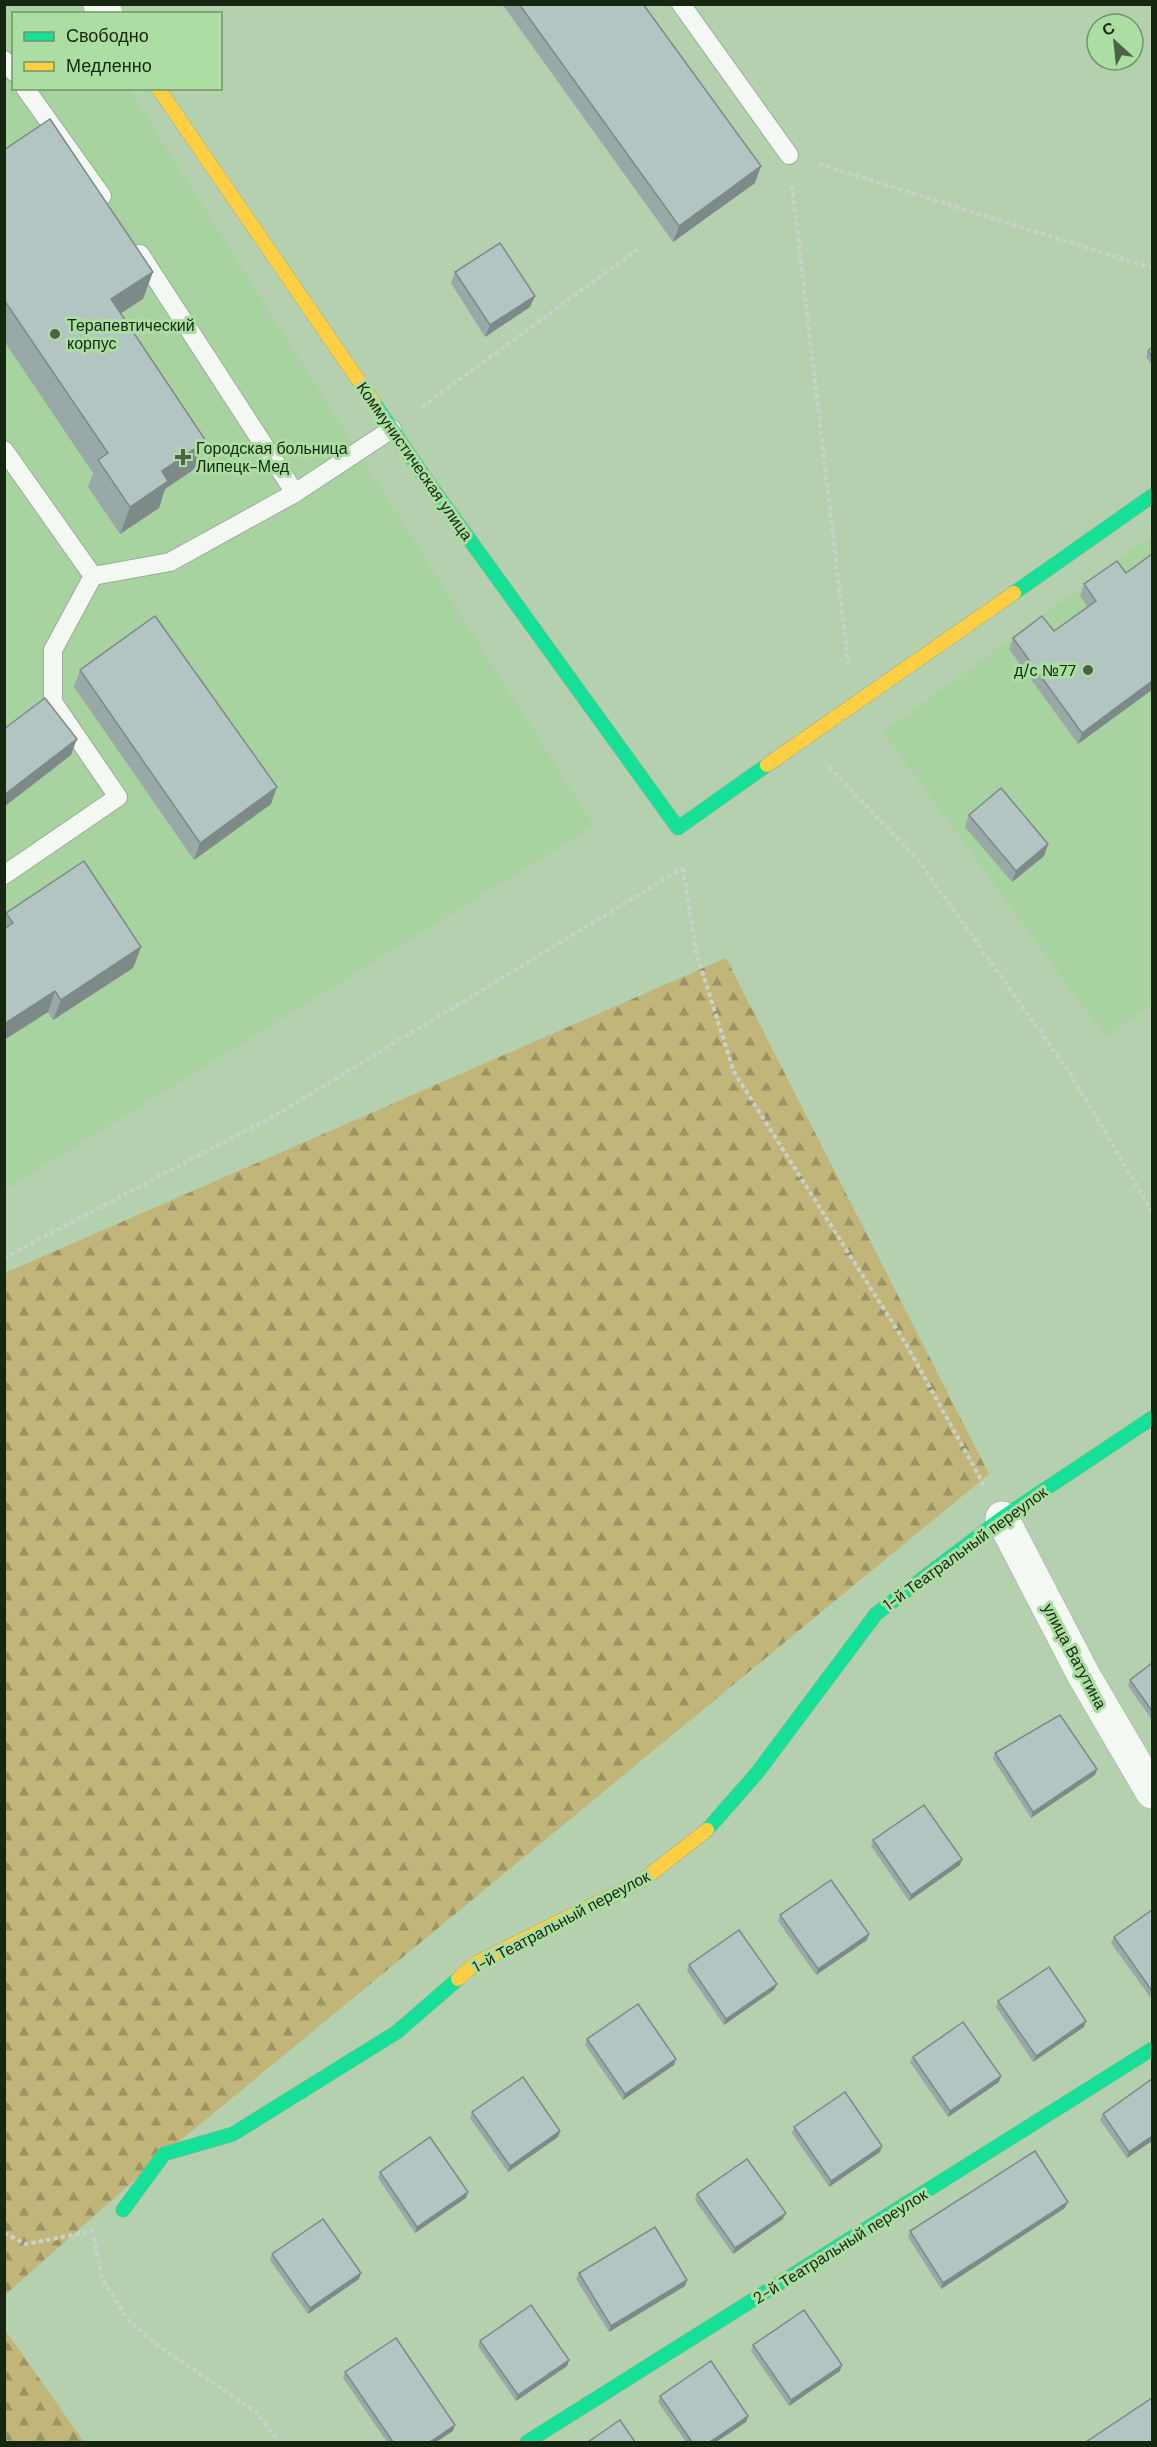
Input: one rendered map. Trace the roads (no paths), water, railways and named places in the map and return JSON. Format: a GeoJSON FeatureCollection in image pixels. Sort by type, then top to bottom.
{"type":"FeatureCollection","features":[{"type":"Feature","properties":{"kind":"street","name":"Коммунистическая улица"},"geometry":{"type":"LineString","coordinates":[[159,90],[437,495],[678,828],[1152,496]]}},
{"type":"Feature","properties":{"kind":"street","name":"1-й Театральный переулок"},"geometry":{"type":"LineString","coordinates":[[123,2210],[164,2154],[233,2134],[397,2032],[477,1963],[643,1880],[710,1828],[757,1773],[876,1614],[1002,1518],[1152,1418]]}},
{"type":"Feature","properties":{"kind":"street","name":"улица Ватутина"},"geometry":{"type":"LineString","coordinates":[[1002,1518],[1083,1674],[1152,1792]]}},
{"type":"Feature","properties":{"kind":"street","name":"2-й Театральный переулок"},"geometry":{"type":"LineString","coordinates":[[527,2442],[1152,2049]]}},
{"type":"Feature","properties":{"kind":"lane"},"geometry":{"type":"LineString","coordinates":[[681,4],[789,155]]}},
{"type":"Feature","properties":{"kind":"lane"},"geometry":{"type":"LineString","coordinates":[[26,90],[80,162],[112,212]]}},
{"type":"Feature","properties":{"kind":"lane"},"geometry":{"type":"LineString","coordinates":[[132,242],[295,493]]}},
{"type":"Feature","properties":{"kind":"lane"},"geometry":{"type":"LineString","coordinates":[[93,576],[170,562],[295,493],[392,429]]}},
{"type":"Feature","properties":{"kind":"lane"},"geometry":{"type":"LineString","coordinates":[[4,450],[93,576]]}},
{"type":"Feature","properties":{"kind":"lane"},"geometry":{"type":"LineString","coordinates":[[4,875],[118,797],[53,702],[53,650],[93,576]]}},
{"type":"Feature","properties":{"kind":"place","name":"Терапевтический корпус"},"geometry":{"type":"Point","coordinates":[55,334]}},
{"type":"Feature","properties":{"kind":"place","name":"Городская больница Липецк-Мед"},"geometry":{"type":"Point","coordinates":[183,457]}},
{"type":"Feature","properties":{"kind":"place","name":"д/с №77"},"geometry":{"type":"Point","coordinates":[1088,670]}}]}
